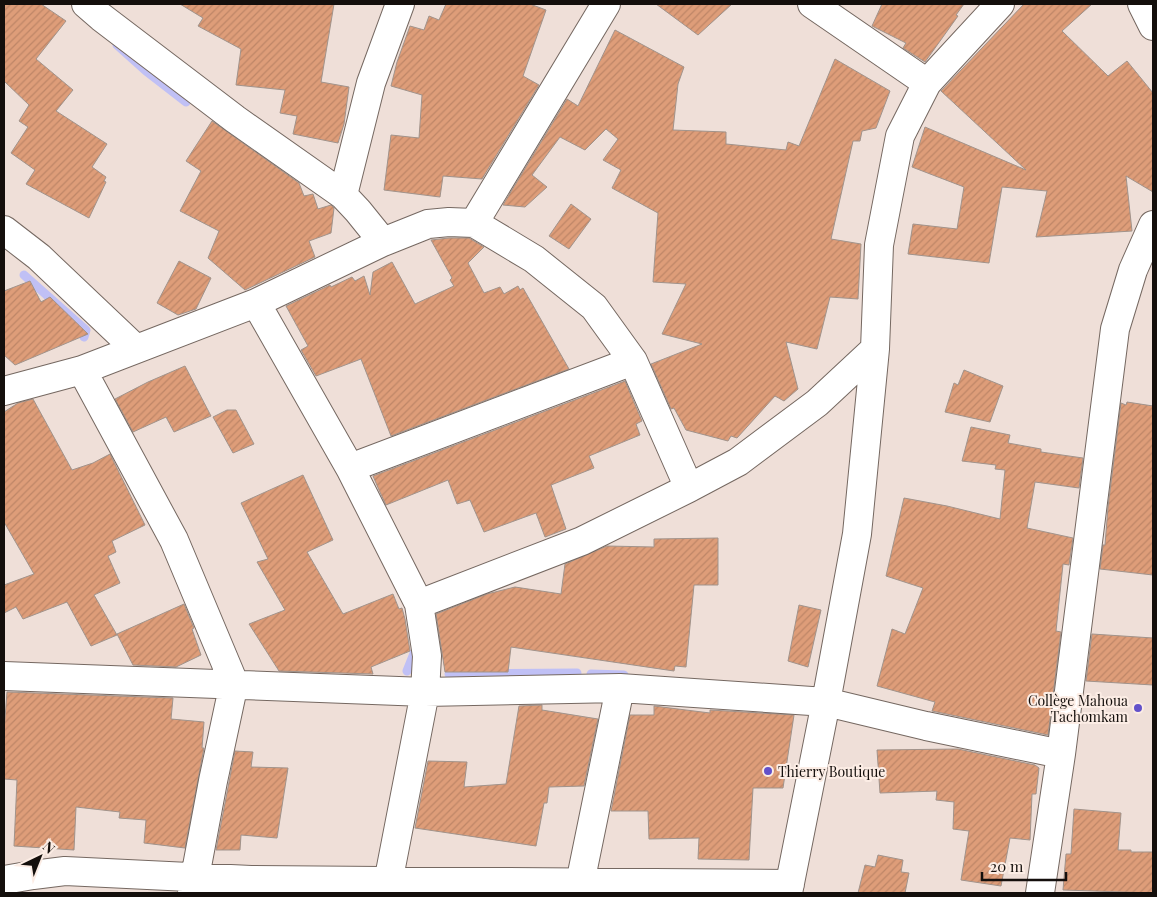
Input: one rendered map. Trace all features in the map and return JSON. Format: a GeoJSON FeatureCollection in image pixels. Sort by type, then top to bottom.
{"type":"FeatureCollection","features":[{"type":"Feature","properties":{"kind":"street"},"geometry":{"type":"LineString","coordinates":[[86,4],[235,119],[343,195],[383,242]]}},
{"type":"Feature","properties":{"kind":"street"},"geometry":{"type":"LineString","coordinates":[[343,195],[372,83],[400,4]]}},
{"type":"Feature","properties":{"kind":"street"},"geometry":{"type":"LineString","coordinates":[[474,222],[606,4]]}},
{"type":"Feature","properties":{"kind":"street"},"geometry":{"type":"LineString","coordinates":[[812,4],[926,82]]}},
{"type":"Feature","properties":{"kind":"street"},"geometry":{"type":"LineString","coordinates":[[4,880],[65,871],[193,886],[789,889],[857,534],[875,349],[879,245],[900,136],[926,82],[1000,4]]}},
{"type":"Feature","properties":{"kind":"street"},"geometry":{"type":"LineString","coordinates":[[1142,4],[1153,26]]}},
{"type":"Feature","properties":{"kind":"street"},"geometry":{"type":"LineString","coordinates":[[4,391],[82,370],[256,303],[383,242],[428,224],[474,222],[534,260],[594,307],[634,361],[689,488]]}},
{"type":"Feature","properties":{"kind":"street"},"geometry":{"type":"LineString","coordinates":[[1040,893],[1061,754],[1115,329],[1132,270],[1153,225]]}},
{"type":"Feature","properties":{"kind":"street"},"geometry":{"type":"LineString","coordinates":[[4,230],[39,257],[136,349]]}},
{"type":"Feature","properties":{"kind":"street"},"geometry":{"type":"LineString","coordinates":[[256,303],[350,468],[419,604],[427,656],[425,692],[387,887]]}},
{"type":"Feature","properties":{"kind":"street"},"geometry":{"type":"LineString","coordinates":[[419,604],[582,541],[738,462],[810,408],[875,349]]}},
{"type":"Feature","properties":{"kind":"street"},"geometry":{"type":"LineString","coordinates":[[350,468],[634,361]]}},
{"type":"Feature","properties":{"kind":"street"},"geometry":{"type":"LineString","coordinates":[[82,370],[174,540],[234,684],[193,886]]}},
{"type":"Feature","properties":{"kind":"street"},"geometry":{"type":"LineString","coordinates":[[4,676],[425,692],[620,688],[826,702],[926,726],[1061,754]]}},
{"type":"Feature","properties":{"kind":"street"},"geometry":{"type":"LineString","coordinates":[[579,888],[620,688]]}},
{"type":"Feature","properties":{"kind":"building"},"geometry":{"type":"Polygon","coordinates":[[[4,4],[41,4],[66,21],[36,59],[73,90],[56,111],[107,144],[92,167],[106,177],[104,181],[106,182],[89,218],[26,184],[35,170],[11,153],[28,127],[19,121],[29,105],[4,81],[4,4]]]}},
{"type":"Feature","properties":{"kind":"building"},"geometry":{"type":"Polygon","coordinates":[[[180,4],[334,4],[321,82],[349,87],[344,124],[338,143],[293,134],[297,116],[280,113],[285,90],[236,85],[241,49],[198,26],[203,18],[180,4]]]}},
{"type":"Feature","properties":{"kind":"building"},"geometry":{"type":"Polygon","coordinates":[[[446,4],[530,4],[546,10],[523,76],[539,85],[482,179],[443,176],[440,197],[384,190],[391,135],[419,138],[422,95],[391,86],[397,62],[410,26],[424,30],[429,16],[439,20],[446,4]]]}},
{"type":"Feature","properties":{"kind":"building"},"geometry":{"type":"Polygon","coordinates":[[[656,4],[732,4],[698,35],[656,4]]]}},
{"type":"Feature","properties":{"kind":"building"},"geometry":{"type":"Polygon","coordinates":[[[882,4],[964,4],[956,15],[958,16],[925,62],[903,48],[906,43],[872,26],[882,4]]]}},
{"type":"Feature","properties":{"kind":"building"},"geometry":{"type":"Polygon","coordinates":[[[1024,4],[1092,4],[1062,31],[1108,76],[1127,61],[1153,93],[1153,192],[1126,176],[1132,231],[1036,237],[1047,191],[1002,187],[989,263],[908,254],[913,224],[957,229],[964,187],[912,167],[925,127],[1026,170],[941,91],[1024,4]]]}},
{"type":"Feature","properties":{"kind":"building"},"geometry":{"type":"Polygon","coordinates":[[[615,30],[684,67],[678,84],[673,130],[726,132],[726,144],[786,150],[788,142],[799,146],[835,59],[890,91],[876,128],[862,131],[860,141],[853,141],[831,239],[861,244],[858,299],[830,297],[817,349],[786,342],[798,389],[784,401],[775,396],[737,438],[731,436],[728,441],[686,430],[674,408],[671,409],[651,364],[702,344],[662,334],[686,284],[653,282],[658,213],[612,188],[621,170],[603,160],[618,139],[606,129],[585,150],[560,137],[532,175],[547,187],[525,207],[503,205],[567,99],[578,106],[615,30]]]}},
{"type":"Feature","properties":{"kind":"building"},"geometry":{"type":"Polygon","coordinates":[[[212,121],[299,183],[304,196],[313,194],[318,209],[331,205],[334,208],[331,233],[309,241],[315,257],[245,290],[208,258],[219,231],[180,211],[201,171],[186,161],[212,121]]]}},
{"type":"Feature","properties":{"kind":"building"},"geometry":{"type":"Polygon","coordinates":[[[571,204],[591,219],[569,249],[549,236],[571,204]]]}},
{"type":"Feature","properties":{"kind":"building"},"geometry":{"type":"Polygon","coordinates":[[[469,238],[484,247],[468,263],[484,293],[500,287],[504,294],[518,286],[520,290],[523,288],[569,369],[391,436],[361,359],[316,376],[301,350],[308,346],[286,306],[330,285],[331,287],[352,277],[355,281],[364,276],[370,295],[373,272],[392,262],[415,304],[454,286],[450,280],[452,278],[431,240],[469,238]]]}},
{"type":"Feature","properties":{"kind":"building"},"geometry":{"type":"Polygon","coordinates":[[[179,261],[211,278],[196,309],[178,315],[157,303],[179,261]]]}},
{"type":"Feature","properties":{"kind":"building"},"geometry":{"type":"Polygon","coordinates":[[[30,281],[41,302],[50,297],[88,334],[15,365],[4,355],[4,291],[30,281]]]}},
{"type":"Feature","properties":{"kind":"building"},"geometry":{"type":"Polygon","coordinates":[[[185,366],[211,416],[174,432],[166,417],[133,432],[115,399],[185,366]]]}},
{"type":"Feature","properties":{"kind":"building"},"geometry":{"type":"Polygon","coordinates":[[[964,370],[1003,386],[990,422],[945,412],[954,383],[958,385],[964,370]]]}},
{"type":"Feature","properties":{"kind":"building"},"geometry":{"type":"Polygon","coordinates":[[[625,381],[642,421],[636,424],[640,435],[589,456],[594,468],[551,485],[566,529],[545,537],[536,513],[484,532],[470,500],[457,504],[448,480],[386,505],[373,476],[625,381]]]}},
{"type":"Feature","properties":{"kind":"building"},"geometry":{"type":"Polygon","coordinates":[[[33,399],[72,470],[93,463],[110,454],[145,525],[112,541],[116,552],[108,556],[120,583],[94,595],[117,635],[91,646],[67,602],[23,619],[16,607],[4,613],[4,585],[34,574],[4,522],[4,412],[18,403],[33,399]]]}},
{"type":"Feature","properties":{"kind":"building"},"geometry":{"type":"Polygon","coordinates":[[[1127,402],[1153,406],[1153,575],[1100,569],[1103,545],[1105,545],[1121,403],[1126,405],[1127,402]]]}},
{"type":"Feature","properties":{"kind":"building"},"geometry":{"type":"Polygon","coordinates":[[[227,410],[236,410],[254,444],[233,453],[213,417],[227,410]]]}},
{"type":"Feature","properties":{"kind":"building"},"geometry":{"type":"Polygon","coordinates":[[[971,427],[1010,435],[1008,443],[1041,449],[1041,452],[1083,458],[1079,488],[1035,482],[1027,528],[1073,538],[1069,565],[1063,564],[1056,631],[1061,632],[1048,735],[932,711],[935,702],[877,686],[892,629],[905,634],[923,588],[886,576],[904,498],[1000,519],[1005,470],[995,469],[996,465],[962,461],[971,427]]]}},
{"type":"Feature","properties":{"kind":"building"},"geometry":{"type":"Polygon","coordinates":[[[303,475],[333,540],[307,552],[343,614],[393,594],[399,609],[402,608],[410,651],[371,667],[373,674],[279,671],[249,624],[285,610],[257,562],[268,559],[241,503],[303,475]]]}},
{"type":"Feature","properties":{"kind":"building"},"geometry":{"type":"Polygon","coordinates":[[[718,538],[718,585],[694,585],[686,667],[675,666],[674,671],[511,647],[508,672],[445,672],[436,614],[487,594],[515,587],[561,594],[565,564],[607,546],[654,547],[654,539],[718,538]]]}},
{"type":"Feature","properties":{"kind":"building"},"geometry":{"type":"Polygon","coordinates":[[[184,604],[194,628],[192,629],[201,655],[176,667],[133,665],[117,634],[184,604]]]}},
{"type":"Feature","properties":{"kind":"building"},"geometry":{"type":"Polygon","coordinates":[[[799,605],[821,610],[808,667],[788,661],[799,605]]]}},
{"type":"Feature","properties":{"kind":"building"},"geometry":{"type":"Polygon","coordinates":[[[1092,634],[1153,638],[1153,685],[1086,681],[1092,634]]]}},
{"type":"Feature","properties":{"kind":"building"},"geometry":{"type":"Polygon","coordinates":[[[7,692],[173,698],[171,719],[204,722],[202,748],[204,748],[185,848],[144,843],[146,820],[119,818],[120,812],[76,807],[74,850],[14,846],[17,780],[4,779],[4,731],[7,692]]]}},
{"type":"Feature","properties":{"kind":"building"},"geometry":{"type":"Polygon","coordinates":[[[542,705],[542,710],[598,719],[584,786],[549,787],[536,846],[415,828],[428,761],[467,762],[464,787],[506,784],[519,706],[542,705]]]}},
{"type":"Feature","properties":{"kind":"building"},"geometry":{"type":"Polygon","coordinates":[[[654,706],[710,713],[710,710],[794,715],[783,788],[753,788],[749,860],[698,859],[699,838],[649,839],[648,811],[611,811],[630,715],[654,715],[654,706]]]}},
{"type":"Feature","properties":{"kind":"building"},"geometry":{"type":"Polygon","coordinates":[[[958,749],[1035,765],[1039,768],[1036,794],[1032,794],[1030,840],[1010,838],[1001,886],[961,880],[969,831],[953,829],[954,802],[936,800],[937,791],[880,793],[877,750],[958,749]]]}},
{"type":"Feature","properties":{"kind":"building"},"geometry":{"type":"Polygon","coordinates":[[[235,751],[253,752],[251,767],[288,768],[277,838],[241,835],[240,850],[216,850],[235,751]]]}},
{"type":"Feature","properties":{"kind":"building"},"geometry":{"type":"Polygon","coordinates":[[[1074,809],[1121,813],[1118,850],[1153,852],[1153,893],[1063,890],[1066,854],[1071,854],[1074,809]]]}},
{"type":"Feature","properties":{"kind":"building"},"geometry":{"type":"Polygon","coordinates":[[[878,855],[903,860],[901,872],[909,873],[905,893],[858,893],[865,865],[875,867],[878,855]]]}},
{"type":"Feature","properties":{"kind":"waterway"},"geometry":{"type":"LineString","coordinates":[[117,45],[146,71],[186,102]]}},
{"type":"Feature","properties":{"kind":"waterway"},"geometry":{"type":"LineString","coordinates":[[24,275],[86,330],[84,337]]}},
{"type":"Feature","properties":{"kind":"waterway"},"geometry":{"type":"LineString","coordinates":[[407,671],[417,646]]}},
{"type":"Feature","properties":{"kind":"waterway"},"geometry":{"type":"LineString","coordinates":[[449,674],[577,673]]}},
{"type":"Feature","properties":{"kind":"waterway"},"geometry":{"type":"LineString","coordinates":[[591,674],[624,675]]}},
{"type":"Feature","properties":{"kind":"place","name":"Collège Mahoua Tachomkam"},"geometry":{"type":"Point","coordinates":[1138,708]}},
{"type":"Feature","properties":{"kind":"place","name":"Thierry Boutique"},"geometry":{"type":"Point","coordinates":[768,771]}}]}
